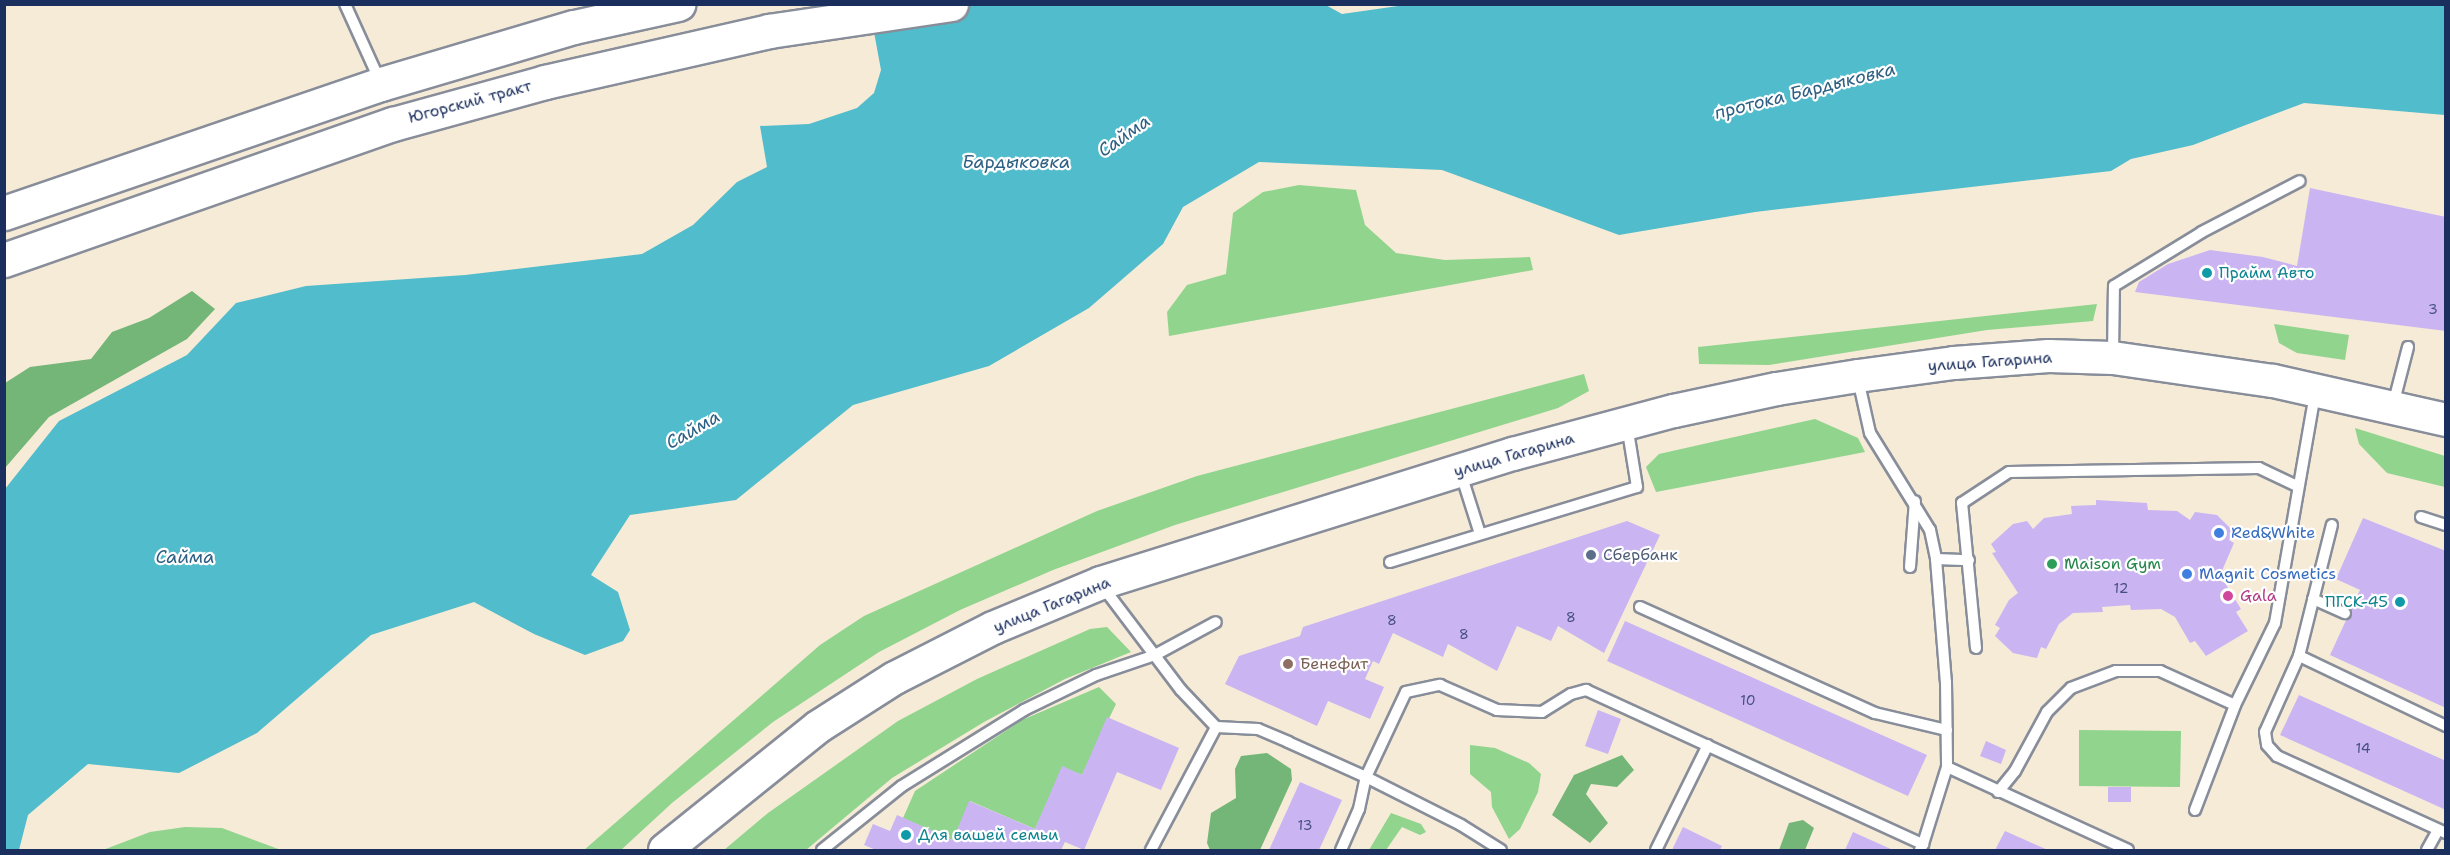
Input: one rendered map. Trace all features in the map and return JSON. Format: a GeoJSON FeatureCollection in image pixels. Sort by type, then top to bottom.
{"type":"FeatureCollection","features":[{"type":"Feature","properties":{"kind":"main road"},"geometry":{"type":"LineString","coordinates":[[4,213],[381,84],[574,27],[678,4]]}},
{"type":"Feature","properties":{"kind":"main road","name":"Югорский тракт"},"geometry":{"type":"LineString","coordinates":[[4,260],[393,124],[545,82],[769,31],[951,4]]}},
{"type":"Feature","properties":{"kind":"main road","name":"улица Гагарина"},"geometry":{"type":"LineString","coordinates":[[665,850],[818,727],[895,678],[993,628],[1101,583],[1460,470],[1626,424],[1777,388],[1966,362],[2049,356],[2113,358],[2316,391],[2445,420]]}},
{"type":"Feature","properties":{"kind":"lane"},"geometry":{"type":"LineString","coordinates":[[345,4],[381,84]]}},
{"type":"Feature","properties":{"kind":"lane"},"geometry":{"type":"LineString","coordinates":[[2113,358],[2114,286],[2202,232],[2300,181]]}},
{"type":"Feature","properties":{"kind":"lane"},"geometry":{"type":"LineString","coordinates":[[2392,408],[2408,347]]}},
{"type":"Feature","properties":{"kind":"lane"},"geometry":{"type":"LineString","coordinates":[[1341,850],[1359,809],[1366,777],[1406,692],[1440,685],[1497,710],[1542,712],[1571,694],[1586,690],[1708,745],[1921,847],[1947,766],[1947,730],[1936,559],[1930,530],[1915,501],[1870,433],[1858,376]]}},
{"type":"Feature","properties":{"kind":"lane"},"geometry":{"type":"LineString","coordinates":[[2195,810],[2235,705],[2275,623],[2296,486],[2316,391]]}},
{"type":"Feature","properties":{"kind":"lane"},"geometry":{"type":"LineString","coordinates":[[1390,562],[1637,487],[1626,424]]}},
{"type":"Feature","properties":{"kind":"lane"},"geometry":{"type":"LineString","coordinates":[[1976,648],[1962,503],[2009,472],[2259,468],[2296,486]]}},
{"type":"Feature","properties":{"kind":"lane"},"geometry":{"type":"LineString","coordinates":[[1460,470],[1480,534]]}},
{"type":"Feature","properties":{"kind":"lane"},"geometry":{"type":"LineString","coordinates":[[1910,567],[1915,501]]}},
{"type":"Feature","properties":{"kind":"lane"},"geometry":{"type":"LineString","coordinates":[[2421,517],[2445,525]]}},
{"type":"Feature","properties":{"kind":"lane"},"geometry":{"type":"LineString","coordinates":[[2332,525],[2299,656],[2265,732],[2267,745],[2277,756],[2441,832],[2427,850]]}},
{"type":"Feature","properties":{"kind":"lane"},"geometry":{"type":"LineString","coordinates":[[1936,559],[1969,560]]}},
{"type":"Feature","properties":{"kind":"lane"},"geometry":{"type":"LineString","coordinates":[[1101,583],[1155,655],[1216,727],[1258,729],[1366,777],[1461,825],[1502,850]]}},
{"type":"Feature","properties":{"kind":"lane"},"geometry":{"type":"LineString","coordinates":[[2313,599],[2345,613]]}},
{"type":"Feature","properties":{"kind":"lane"},"geometry":{"type":"LineString","coordinates":[[1640,607],[1875,713],[1947,730]]}},
{"type":"Feature","properties":{"kind":"lane"},"geometry":{"type":"LineString","coordinates":[[822,850],[902,786],[1006,720],[1096,675],[1155,655],[1216,622]]}},
{"type":"Feature","properties":{"kind":"lane"},"geometry":{"type":"LineString","coordinates":[[2299,656],[2445,726]]}},
{"type":"Feature","properties":{"kind":"lane"},"geometry":{"type":"LineString","coordinates":[[1998,792],[2015,771],[2047,712],[2071,688],[2116,670],[2160,671],[2235,705]]}},
{"type":"Feature","properties":{"kind":"lane"},"geometry":{"type":"LineString","coordinates":[[1151,850],[1216,727]]}},
{"type":"Feature","properties":{"kind":"lane"},"geometry":{"type":"LineString","coordinates":[[1656,850],[1708,745]]}},
{"type":"Feature","properties":{"kind":"lane"},"geometry":{"type":"LineString","coordinates":[[1947,766],[1998,792],[2128,850]]}},
{"type":"Feature","properties":{"kind":"green space"},"geometry":{"type":"Polygon","coordinates":[[[1299,185],[1356,190],[1365,225],[1396,253],[1445,260],[1530,257],[1533,270],[1169,336],[1167,312],[1187,285],[1226,274],[1233,213],[1263,192],[1299,185]]]}},
{"type":"Feature","properties":{"kind":"green space"},"geometry":{"type":"Polygon","coordinates":[[[192,291],[215,309],[187,339],[49,417],[5,468],[5,383],[30,367],[91,359],[112,332],[149,318],[192,291]]]}},
{"type":"Feature","properties":{"kind":"green space"},"geometry":{"type":"Polygon","coordinates":[[[2097,304],[2093,321],[1987,330],[1769,365],[1699,364],[1698,347],[2097,304]]]}},
{"type":"Feature","properties":{"kind":"green space"},"geometry":{"type":"Polygon","coordinates":[[[2274,324],[2349,335],[2345,360],[2297,353],[2279,343],[2274,324]]]}},
{"type":"Feature","properties":{"kind":"green space"},"geometry":{"type":"Polygon","coordinates":[[[1584,374],[1589,391],[1558,408],[1175,525],[1053,570],[960,610],[879,652],[773,722],[672,803],[621,850],[584,850],[820,645],[864,616],[1097,511],[1197,476],[1584,374]]]}},
{"type":"Feature","properties":{"kind":"green space"},"geometry":{"type":"Polygon","coordinates":[[[1815,419],[1858,438],[1865,452],[1656,492],[1646,467],[1659,454],[1815,419]]]}},
{"type":"Feature","properties":{"kind":"green space"},"geometry":{"type":"Polygon","coordinates":[[[2355,428],[2445,456],[2445,487],[2387,473],[2359,444],[2355,428]]]}},
{"type":"Feature","properties":{"kind":"green space"},"geometry":{"type":"Polygon","coordinates":[[[1107,627],[1131,652],[1065,679],[984,722],[892,778],[806,850],[724,850],[768,813],[898,721],[977,679],[1090,629],[1107,627]]]}},
{"type":"Feature","properties":{"kind":"green space"},"geometry":{"type":"Polygon","coordinates":[[[1099,687],[1116,704],[1082,775],[1063,767],[1035,829],[970,801],[953,840],[903,818],[915,791],[1022,720],[1099,687]]]}},
{"type":"Feature","properties":{"kind":"green space"},"geometry":{"type":"Polygon","coordinates":[[[2079,730],[2181,731],[2180,787],[2079,786],[2079,730]]]}},
{"type":"Feature","properties":{"kind":"green space"},"geometry":{"type":"Polygon","coordinates":[[[1470,745],[1495,748],[1529,763],[1541,774],[1538,792],[1520,829],[1509,839],[1492,807],[1491,792],[1470,774],[1470,745]]]}},
{"type":"Feature","properties":{"kind":"green space"},"geometry":{"type":"Polygon","coordinates":[[[1267,753],[1291,769],[1292,780],[1260,850],[1210,850],[1207,843],[1211,813],[1236,798],[1235,769],[1241,756],[1267,753]]]}},
{"type":"Feature","properties":{"kind":"green space"},"geometry":{"type":"Polygon","coordinates":[[[1622,755],[1634,770],[1617,787],[1591,784],[1586,794],[1608,823],[1590,843],[1552,815],[1574,775],[1622,755]]]}},
{"type":"Feature","properties":{"kind":"green space"},"geometry":{"type":"Polygon","coordinates":[[[1391,813],[1421,824],[1426,832],[1420,835],[1402,827],[1386,850],[1369,850],[1391,813]]]}},
{"type":"Feature","properties":{"kind":"green space"},"geometry":{"type":"Polygon","coordinates":[[[1803,820],[1814,828],[1805,850],[1779,850],[1789,823],[1803,820]]]}},
{"type":"Feature","properties":{"kind":"green space"},"geometry":{"type":"Polygon","coordinates":[[[185,827],[222,828],[281,850],[103,850],[150,832],[185,827]]]}},
{"type":"Feature","properties":{"kind":"water"},"geometry":{"type":"Polygon","coordinates":[[[1324,4],[1342,14],[1412,4],[2445,5],[2445,115],[2304,103],[2193,145],[2131,159],[2111,171],[1755,212],[1619,235],[1442,170],[1259,162],[1183,207],[1163,244],[1089,308],[989,366],[853,405],[736,500],[630,515],[591,575],[618,592],[630,630],[623,641],[585,655],[534,634],[474,602],[371,635],[257,733],[179,773],[88,764],[28,815],[19,850],[5,850],[5,489],[59,421],[187,355],[236,303],[306,286],[465,275],[642,254],[693,225],[737,182],[767,167],[760,126],[809,124],[857,108],[874,93],[881,70],[869,5],[1324,4]]]}},
{"type":"Feature","properties":{"kind":"building"},"geometry":{"type":"Polygon","coordinates":[[[2310,188],[2446,217],[2446,331],[2135,292],[2139,282],[2168,264],[2210,250],[2263,257],[2297,266],[2310,188]]]}},
{"type":"Feature","properties":{"kind":"building"},"geometry":{"type":"Polygon","coordinates":[[[2096,500],[2147,503],[2148,510],[2177,511],[2190,520],[2195,512],[2217,515],[2233,531],[2229,540],[2234,543],[2218,580],[2225,583],[2241,609],[2236,612],[2248,631],[2206,656],[2195,641],[2190,643],[2175,617],[2161,609],[2131,610],[2130,605],[2102,607],[2103,612],[2073,613],[2059,624],[2046,649],[2041,647],[2037,658],[2013,653],[1995,636],[2000,628],[1995,625],[2009,600],[2018,593],[1992,553],[1996,552],[1991,544],[2013,524],[2027,521],[2033,529],[2044,518],[2072,514],[2071,506],[2096,505],[2096,500]]]}},
{"type":"Feature","properties":{"kind":"building","name":"ПГСК-45"},"geometry":{"type":"Polygon","coordinates":[[[2363,518],[2446,551],[2446,708],[2330,655],[2360,590],[2336,579],[2363,518]]]}},
{"type":"Feature","properties":{"kind":"building"},"geometry":{"type":"Polygon","coordinates":[[[1627,521],[1660,535],[1604,653],[1558,626],[1551,641],[1517,626],[1497,671],[1448,644],[1443,657],[1393,633],[1379,664],[1373,661],[1365,679],[1384,687],[1370,719],[1328,701],[1317,726],[1225,684],[1239,656],[1300,636],[1303,627],[1627,521]]]}},
{"type":"Feature","properties":{"kind":"building"},"geometry":{"type":"Polygon","coordinates":[[[1625,621],[1927,755],[1908,796],[1607,661],[1625,621]]]}},
{"type":"Feature","properties":{"kind":"building"},"geometry":{"type":"Polygon","coordinates":[[[2299,695],[2446,761],[2446,810],[2280,735],[2299,695]]]}},
{"type":"Feature","properties":{"kind":"building"},"geometry":{"type":"Polygon","coordinates":[[[1598,710],[1621,719],[1608,754],[1585,746],[1598,710]]]}},
{"type":"Feature","properties":{"kind":"building"},"geometry":{"type":"Polygon","coordinates":[[[1107,717],[1179,748],[1161,790],[1117,772],[1084,850],[1065,842],[1061,850],[876,850],[864,845],[873,824],[890,831],[897,815],[953,840],[969,801],[1035,829],[1062,766],[1082,775],[1107,717]]]}},
{"type":"Feature","properties":{"kind":"building"},"geometry":{"type":"Polygon","coordinates":[[[1986,741],[2006,750],[2001,764],[1980,756],[1986,741]]]}},
{"type":"Feature","properties":{"kind":"building"},"geometry":{"type":"Polygon","coordinates":[[[1300,782],[1342,800],[1319,850],[1269,850],[1300,782]]]}},
{"type":"Feature","properties":{"kind":"building"},"geometry":{"type":"Polygon","coordinates":[[[2108,787],[2131,787],[2131,802],[2108,802],[2108,787]]]}},
{"type":"Feature","properties":{"kind":"building"},"geometry":{"type":"Polygon","coordinates":[[[1683,827],[1722,846],[1720,850],[1672,850],[1683,827]]]}},
{"type":"Feature","properties":{"kind":"building"},"geometry":{"type":"Polygon","coordinates":[[[2005,831],[2032,843],[2048,850],[1995,850],[2005,831]]]}},
{"type":"Feature","properties":{"kind":"building"},"geometry":{"type":"Polygon","coordinates":[[[1853,832],[1893,850],[1845,850],[1853,832]]]}},
{"type":"Feature","properties":{"kind":"place","name":"Прайм Авто"},"geometry":{"type":"Point","coordinates":[2207,273]}},
{"type":"Feature","properties":{"kind":"place","name":"Red&White"},"geometry":{"type":"Point","coordinates":[2219,533]}},
{"type":"Feature","properties":{"kind":"place","name":"Сбербанк"},"geometry":{"type":"Point","coordinates":[1591,555]}},
{"type":"Feature","properties":{"kind":"place","name":"Maison Gym"},"geometry":{"type":"Point","coordinates":[2052,564]}},
{"type":"Feature","properties":{"kind":"place","name":"Magnit Cosmetics"},"geometry":{"type":"Point","coordinates":[2187,574]}},
{"type":"Feature","properties":{"kind":"place","name":"Gala"},"geometry":{"type":"Point","coordinates":[2228,596]}},
{"type":"Feature","properties":{"kind":"place","name":"ПГСК-45"},"geometry":{"type":"Point","coordinates":[2400,602]}},
{"type":"Feature","properties":{"kind":"place","name":"Бенефит"},"geometry":{"type":"Point","coordinates":[1288,664]}},
{"type":"Feature","properties":{"kind":"place","name":"Для вашей семьи"},"geometry":{"type":"Point","coordinates":[906,835]}},
{"type":"Feature","properties":{"kind":"water label","name":"протока Бардыковка"},"geometry":{"type":"Point","coordinates":[1805,91]}},
{"type":"Feature","properties":{"kind":"water label","name":"Сайма"},"geometry":{"type":"Point","coordinates":[1124,136]}},
{"type":"Feature","properties":{"kind":"water label","name":"Бардыковка"},"geometry":{"type":"Point","coordinates":[1016,162]}},
{"type":"Feature","properties":{"kind":"water label","name":"Сайма"},"geometry":{"type":"Point","coordinates":[693,430]}},
{"type":"Feature","properties":{"kind":"water label","name":"Сайма"},"geometry":{"type":"Point","coordinates":[185,557]}}]}
